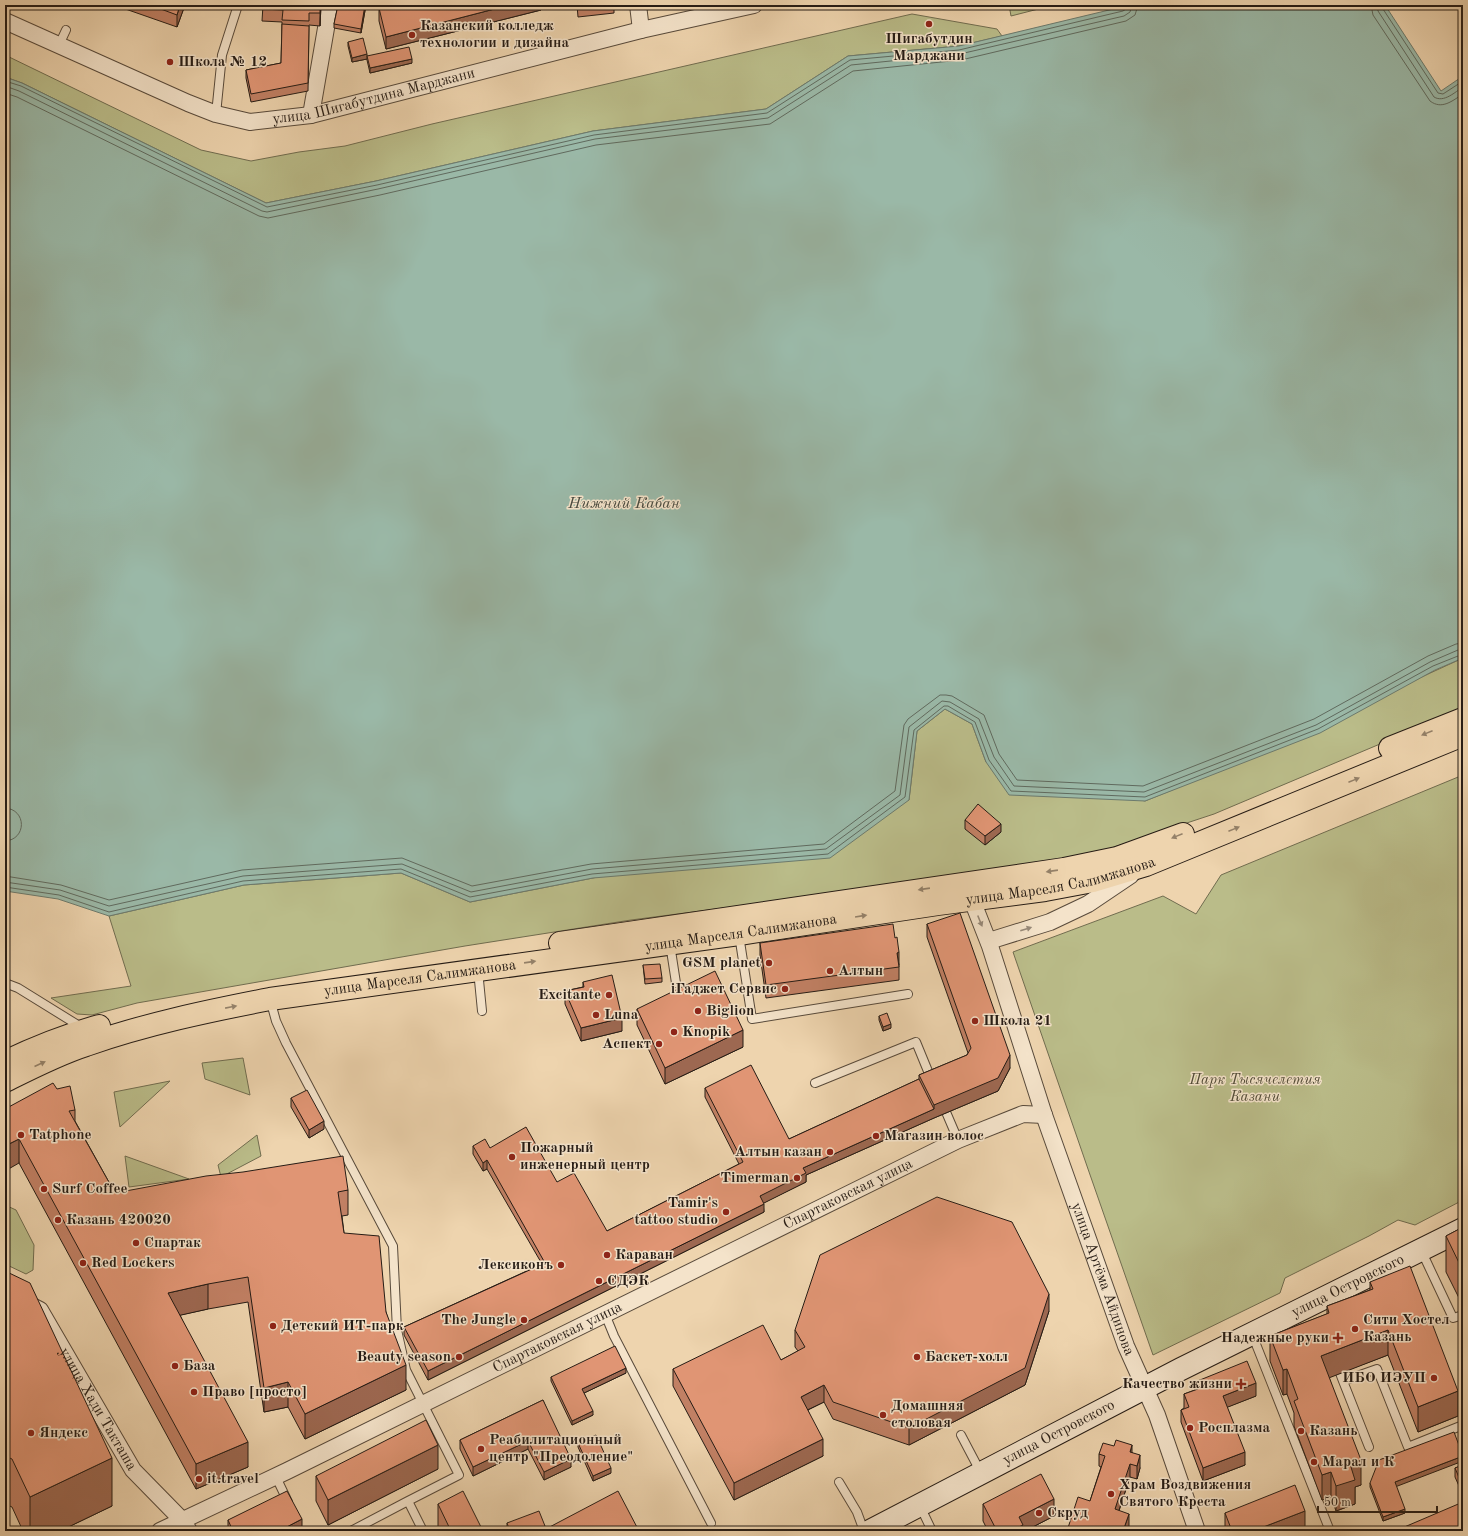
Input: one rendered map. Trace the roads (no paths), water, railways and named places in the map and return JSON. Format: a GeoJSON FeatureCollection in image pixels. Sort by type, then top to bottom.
{"type":"FeatureCollection","features":[{"type":"Feature","properties":{"kind":"main road"},"geometry":{"type":"LineString","coordinates":[[5,1062],[32,1048],[85,1030],[241,989],[1064,869],[1110,859],[1168,840],[1463,718]]}},
{"type":"Feature","properties":{"kind":"main road","name":"улица Марселя Салимжанова"},"geometry":{"type":"LineString","coordinates":[[5,1081],[37,1065],[85,1045],[205,1012],[270,999],[478,969],[670,944],[930,905],[1045,890],[1093,881],[1146,865],[1463,735]]}},
{"type":"Feature","properties":{"kind":"street"},"geometry":{"type":"LineString","coordinates":[[311,115],[330,5]]}},
{"type":"Feature","properties":{"kind":"street"},"geometry":{"type":"LineString","coordinates":[[638,5],[641,30]]}},
{"type":"Feature","properties":{"kind":"street","name":"улица Шигабутдина Марджани"},"geometry":{"type":"LineString","coordinates":[[5,21],[188,104],[216,114],[250,122],[311,115],[641,30],[754,5]]}},
{"type":"Feature","properties":{"kind":"street"},"geometry":{"type":"LineString","coordinates":[[989,941],[1050,922],[1088,904],[1146,865]]}},
{"type":"Feature","properties":{"kind":"street","name":"улица Артёма Айдинова"},"geometry":{"type":"LineString","coordinates":[[972,900],[989,941],[1044,1115],[1126,1346],[1162,1429],[1197,1531]]}},
{"type":"Feature","properties":{"kind":"street","name":"Спартаковская улица"},"geometry":{"type":"LineString","coordinates":[[160,1531],[186,1526],[276,1477],[422,1404],[958,1140],[1023,1114],[1044,1115]]}},
{"type":"Feature","properties":{"kind":"street","name":"улица Островского"},"geometry":{"type":"LineString","coordinates":[[870,1531],[919,1504],[1145,1388],[1252,1334],[1312,1307],[1463,1229]]}},
{"type":"Feature","properties":{"kind":"street","name":"улица Хади Такташа"},"geometry":{"type":"LineString","coordinates":[[5,1292],[40,1310],[133,1470],[186,1526]]}},
{"type":"Feature","properties":{"kind":"lane"},"geometry":{"type":"LineString","coordinates":[[216,114],[222,55],[238,5]]}},
{"type":"Feature","properties":{"kind":"lane"},"geometry":{"type":"LineString","coordinates":[[59,45],[66,30]]}},
{"type":"Feature","properties":{"kind":"lane"},"geometry":{"type":"LineString","coordinates":[[739,934],[752,1019],[908,994]]}},
{"type":"Feature","properties":{"kind":"lane"},"geometry":{"type":"LineString","coordinates":[[670,944],[676,983]]}},
{"type":"Feature","properties":{"kind":"lane"},"geometry":{"type":"LineString","coordinates":[[478,969],[482,1011]]}},
{"type":"Feature","properties":{"kind":"lane"},"geometry":{"type":"LineString","coordinates":[[5,982],[18,988],[85,1030]]}},
{"type":"Feature","properties":{"kind":"lane"},"geometry":{"type":"LineString","coordinates":[[270,999],[276,1021],[286,1043],[393,1246],[397,1330],[406,1370],[458,1475],[351,1531]]}},
{"type":"Feature","properties":{"kind":"lane"},"geometry":{"type":"LineString","coordinates":[[815,1082],[916,1042],[933,1082]]}},
{"type":"Feature","properties":{"kind":"lane"},"geometry":{"type":"LineString","coordinates":[[946,1112],[958,1140]]}},
{"type":"Feature","properties":{"kind":"lane"},"geometry":{"type":"LineString","coordinates":[[1421,1250],[1453,1318],[1463,1315]]}},
{"type":"Feature","properties":{"kind":"lane"},"geometry":{"type":"LineString","coordinates":[[604,1314],[711,1523]]}},
{"type":"Feature","properties":{"kind":"lane"},"geometry":{"type":"LineString","coordinates":[[1252,1334],[1330,1531]]}},
{"type":"Feature","properties":{"kind":"lane"},"geometry":{"type":"LineString","coordinates":[[1344,1381],[1377,1369],[1408,1447],[1463,1425]]}},
{"type":"Feature","properties":{"kind":"lane"},"geometry":{"type":"LineString","coordinates":[[1340,1373],[1369,1447]]}},
{"type":"Feature","properties":{"kind":"lane"},"geometry":{"type":"LineString","coordinates":[[961,1435],[981,1473]]}},
{"type":"Feature","properties":{"kind":"lane"},"geometry":{"type":"LineString","coordinates":[[276,1477],[293,1512]]}},
{"type":"Feature","properties":{"kind":"lane"},"geometry":{"type":"LineString","coordinates":[[839,1482],[857,1512],[864,1531]]}},
{"type":"Feature","properties":{"kind":"lane"},"geometry":{"type":"LineString","coordinates":[[408,1502],[423,1531]]}},
{"type":"Feature","properties":{"kind":"lane"},"geometry":{"type":"LineString","coordinates":[[919,1504],[932,1531]]}},
{"type":"Feature","properties":{"kind":"water","name":"Нижний Кабан"},"geometry":{"type":"Polygon","coordinates":[[[1130,5],[1385,5],[1441,91],[1463,76],[1463,658],[1435,670],[1320,733],[1145,801],[1009,795],[986,762],[972,724],[945,709],[917,731],[909,800],[830,858],[593,878],[470,902],[401,873],[244,885],[109,916],[58,899],[5,891],[5,830],[7,824],[5,823],[5,77],[22,83],[266,203],[376,181],[593,131],[766,109],[848,56],[959,46],[1130,5]]]}},
{"type":"Feature","properties":{"kind":"place","name":"Шигабутдин Марджани"},"geometry":{"type":"Point","coordinates":[929,24]}},
{"type":"Feature","properties":{"kind":"place","name":"Казанский колледж технологии и дизайна"},"geometry":{"type":"Point","coordinates":[412,35]}},
{"type":"Feature","properties":{"kind":"place","name":"Школа № 12"},"geometry":{"type":"Point","coordinates":[170,62]}},
{"type":"Feature","properties":{"kind":"place","name":"GSM planet"},"geometry":{"type":"Point","coordinates":[769,963]}},
{"type":"Feature","properties":{"kind":"place","name":"Алтын"},"geometry":{"type":"Point","coordinates":[830,971]}},
{"type":"Feature","properties":{"kind":"place","name":"iГаджет Сервис"},"geometry":{"type":"Point","coordinates":[785,989]}},
{"type":"Feature","properties":{"kind":"place","name":"Excitante"},"geometry":{"type":"Point","coordinates":[609,995]}},
{"type":"Feature","properties":{"kind":"place","name":"Biglion"},"geometry":{"type":"Point","coordinates":[698,1011]}},
{"type":"Feature","properties":{"kind":"place","name":"Luna"},"geometry":{"type":"Point","coordinates":[596,1015]}},
{"type":"Feature","properties":{"kind":"place","name":"Школа 21"},"geometry":{"type":"Point","coordinates":[975,1021]}},
{"type":"Feature","properties":{"kind":"place","name":"Knopik"},"geometry":{"type":"Point","coordinates":[674,1032]}},
{"type":"Feature","properties":{"kind":"place","name":"Аспект"},"geometry":{"type":"Point","coordinates":[659,1044]}},
{"type":"Feature","properties":{"kind":"place","name":"Tatphone"},"geometry":{"type":"Point","coordinates":[21,1135]}},
{"type":"Feature","properties":{"kind":"place","name":"Магазин волос"},"geometry":{"type":"Point","coordinates":[876,1136]}},
{"type":"Feature","properties":{"kind":"place","name":"Алтын казан"},"geometry":{"type":"Point","coordinates":[830,1152]}},
{"type":"Feature","properties":{"kind":"place","name":"Пожарный инженерный центр"},"geometry":{"type":"Point","coordinates":[512,1157]}},
{"type":"Feature","properties":{"kind":"place","name":"Timerman"},"geometry":{"type":"Point","coordinates":[797,1178]}},
{"type":"Feature","properties":{"kind":"place","name":"Surf Coffee"},"geometry":{"type":"Point","coordinates":[44,1189]}},
{"type":"Feature","properties":{"kind":"place","name":"Tamir's tattoo studio"},"geometry":{"type":"Point","coordinates":[726,1212]}},
{"type":"Feature","properties":{"kind":"place","name":"Казань 420020"},"geometry":{"type":"Point","coordinates":[58,1220]}},
{"type":"Feature","properties":{"kind":"place","name":"Спартак"},"geometry":{"type":"Point","coordinates":[136,1243]}},
{"type":"Feature","properties":{"kind":"place","name":"Караван"},"geometry":{"type":"Point","coordinates":[607,1255]}},
{"type":"Feature","properties":{"kind":"place","name":"Red Lockers"},"geometry":{"type":"Point","coordinates":[83,1263]}},
{"type":"Feature","properties":{"kind":"place","name":"Лексиконъ"},"geometry":{"type":"Point","coordinates":[561,1265]}},
{"type":"Feature","properties":{"kind":"place","name":"СДЭК"},"geometry":{"type":"Point","coordinates":[599,1281]}},
{"type":"Feature","properties":{"kind":"place","name":"The Jungle"},"geometry":{"type":"Point","coordinates":[524,1320]}},
{"type":"Feature","properties":{"kind":"place","name":"Детский ИТ-парк"},"geometry":{"type":"Point","coordinates":[273,1326]}},
{"type":"Feature","properties":{"kind":"place","name":"Сити Хостел Казань"},"geometry":{"type":"Point","coordinates":[1355,1329]}},
{"type":"Feature","properties":{"kind":"place","name":"Надежные руки"},"geometry":{"type":"Point","coordinates":[1338,1338]}},
{"type":"Feature","properties":{"kind":"place","name":"Beauty season"},"geometry":{"type":"Point","coordinates":[459,1357]}},
{"type":"Feature","properties":{"kind":"place","name":"Баскет-холл"},"geometry":{"type":"Point","coordinates":[917,1357]}},
{"type":"Feature","properties":{"kind":"place","name":"База"},"geometry":{"type":"Point","coordinates":[175,1366]}},
{"type":"Feature","properties":{"kind":"place","name":"ИБО ИЭУП"},"geometry":{"type":"Point","coordinates":[1434,1378]}},
{"type":"Feature","properties":{"kind":"place","name":"Качество жизни"},"geometry":{"type":"Point","coordinates":[1241,1384]}},
{"type":"Feature","properties":{"kind":"place","name":"Право [просто]"},"geometry":{"type":"Point","coordinates":[194,1392]}},
{"type":"Feature","properties":{"kind":"place","name":"Домашняя столовая"},"geometry":{"type":"Point","coordinates":[883,1415]}},
{"type":"Feature","properties":{"kind":"place","name":"Росплазма"},"geometry":{"type":"Point","coordinates":[1190,1428]}},
{"type":"Feature","properties":{"kind":"place","name":"Казань"},"geometry":{"type":"Point","coordinates":[1301,1431]}},
{"type":"Feature","properties":{"kind":"place","name":"Яндекс"},"geometry":{"type":"Point","coordinates":[31,1433]}},
{"type":"Feature","properties":{"kind":"place","name":"Реабилитационный центр \"Преодоление\""},"geometry":{"type":"Point","coordinates":[481,1449]}},
{"type":"Feature","properties":{"kind":"place","name":"Марал и К"},"geometry":{"type":"Point","coordinates":[1314,1462]}},
{"type":"Feature","properties":{"kind":"place","name":"it.travel"},"geometry":{"type":"Point","coordinates":[199,1479]}},
{"type":"Feature","properties":{"kind":"place","name":"Храм Воздвижения Святого Креста"},"geometry":{"type":"Point","coordinates":[1111,1494]}},
{"type":"Feature","properties":{"kind":"place","name":"Скруд"},"geometry":{"type":"Point","coordinates":[1039,1513]}},
{"type":"Feature","properties":{"kind":"park label","name":"Парк Тысячелетия Казани"},"geometry":{"type":"Point","coordinates":[1255,1088]}}]}
